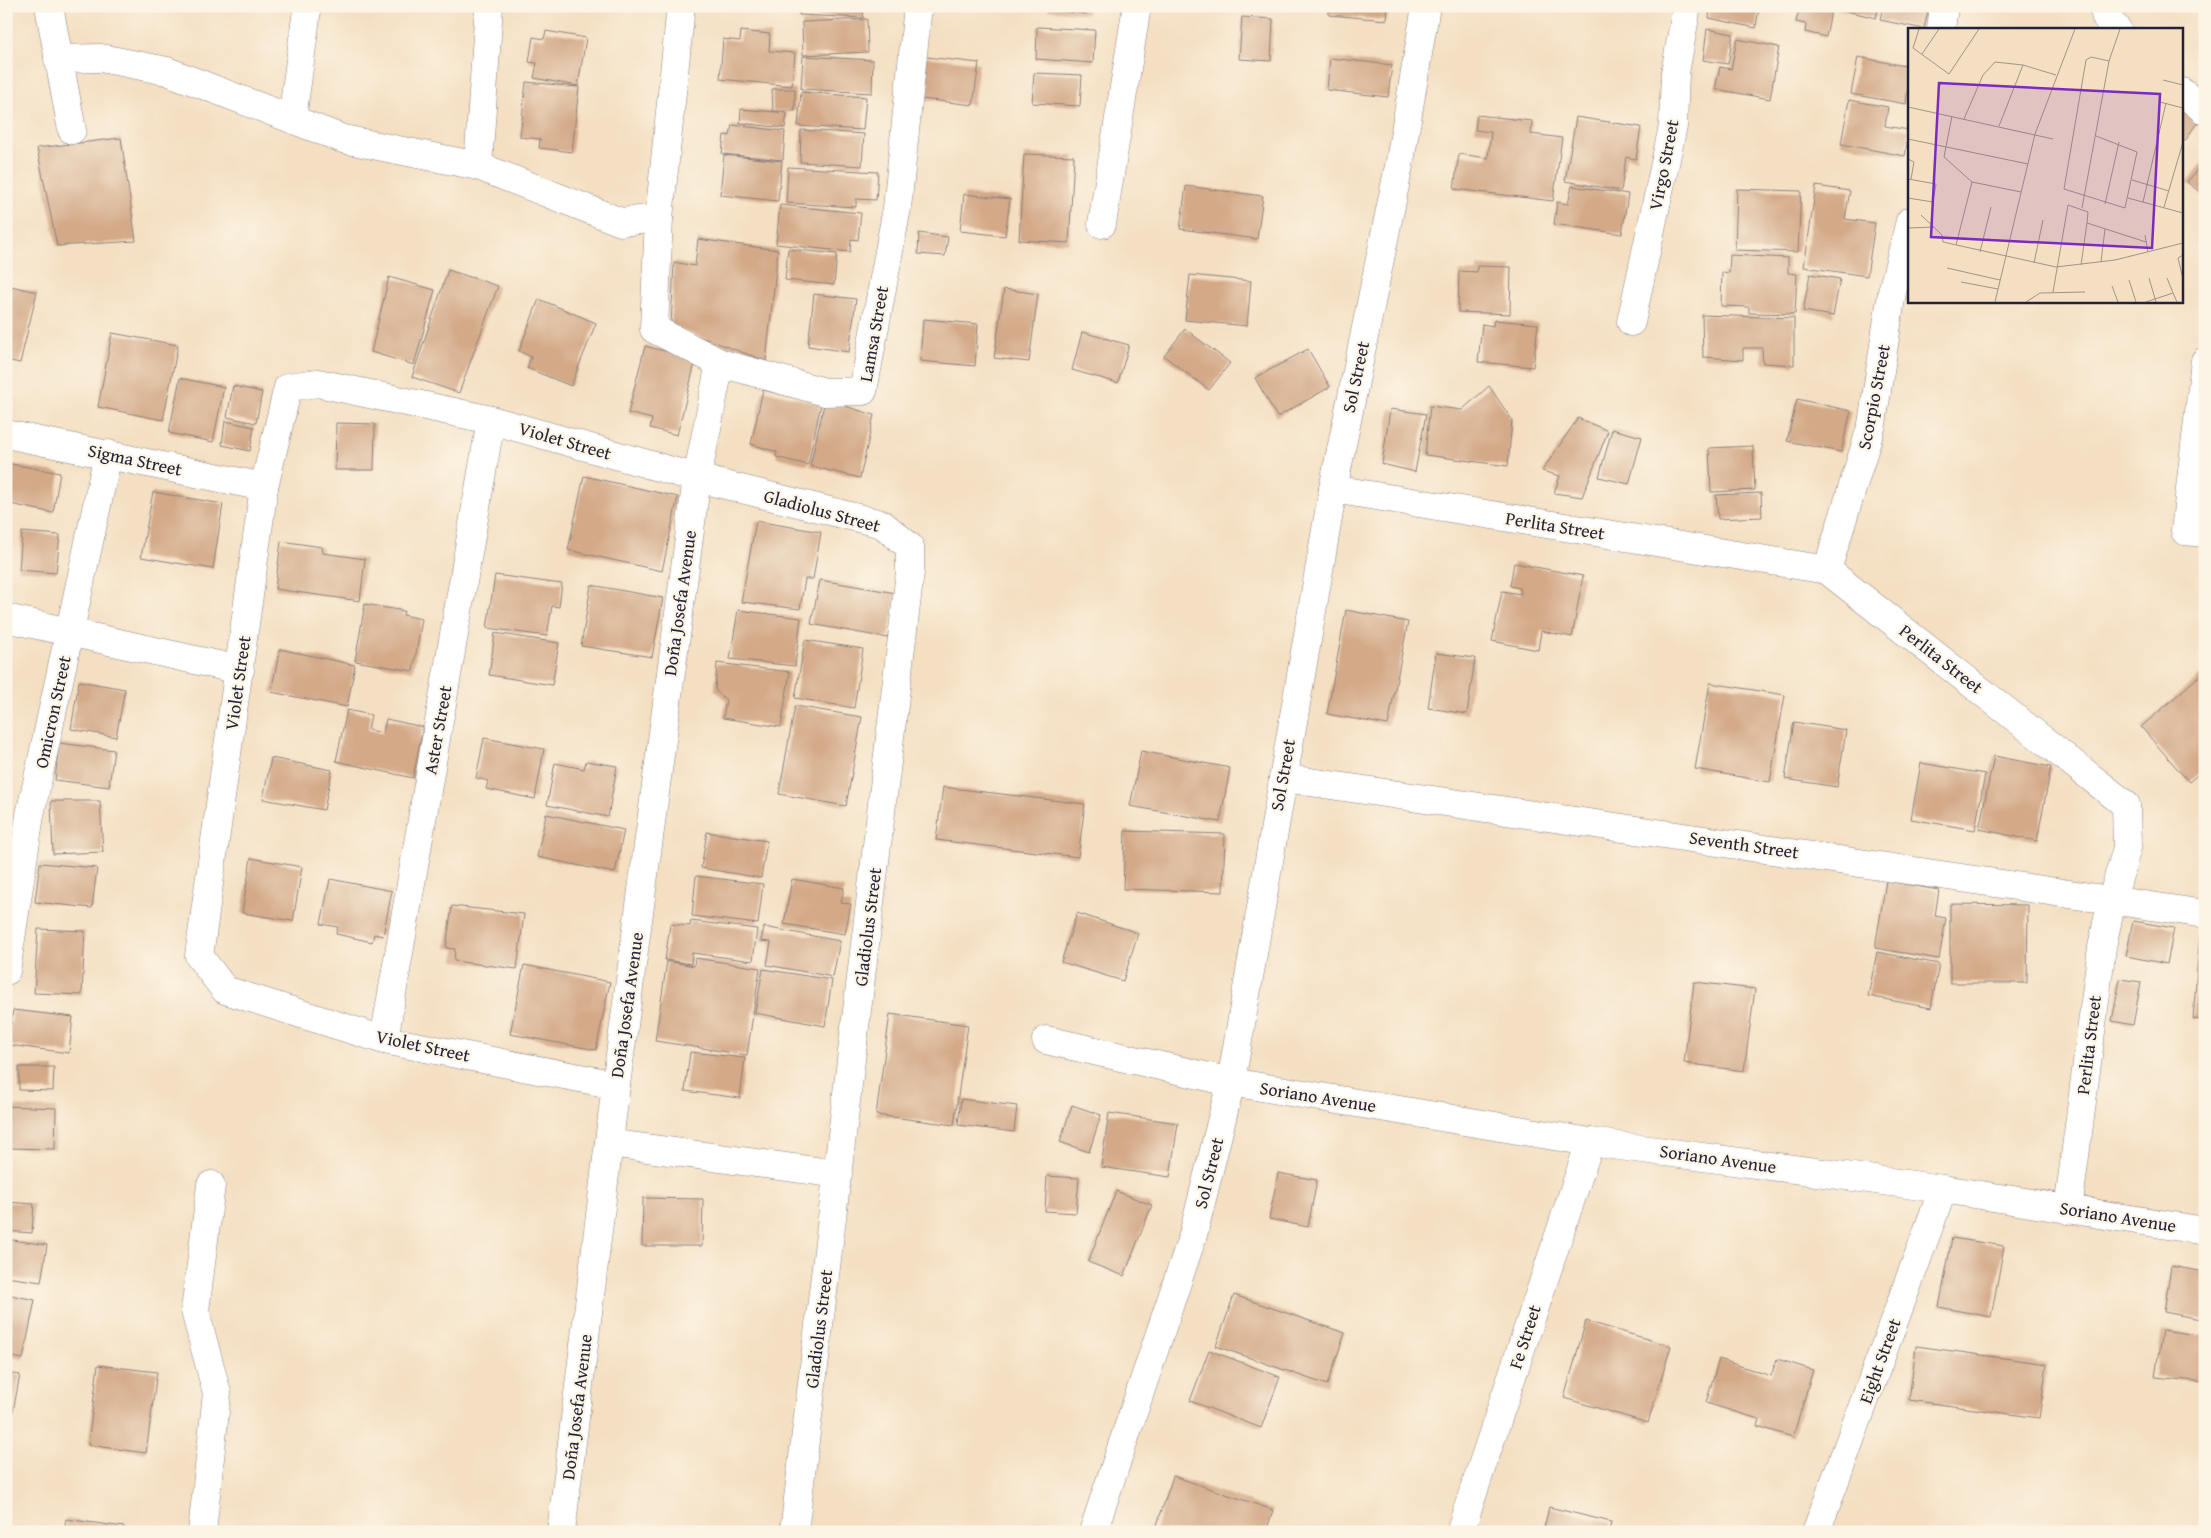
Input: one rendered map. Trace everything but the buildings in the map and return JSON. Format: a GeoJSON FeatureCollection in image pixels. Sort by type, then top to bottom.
{"type":"FeatureCollection","features":[{"type":"Feature","properties":{"kind":"street"},"geometry":{"type":"LineString","coordinates":[[49,6],[72,130]]}},
{"type":"Feature","properties":{"kind":"street"},"geometry":{"type":"LineString","coordinates":[[478,166],[490,6]]}},
{"type":"Feature","properties":{"kind":"street"},"geometry":{"type":"LineString","coordinates":[[58,59],[101,58],[167,71],[343,139],[478,166],[621,222],[659,218],[680,6]]}},
{"type":"Feature","properties":{"kind":"street","name":"Lamsa Street"},"geometry":{"type":"LineString","coordinates":[[659,218],[654,329],[720,363],[825,392],[863,391],[897,208],[918,6]]}},
{"type":"Feature","properties":{"kind":"street"},"geometry":{"type":"LineString","coordinates":[[1102,224],[1138,6]]}},
{"type":"Feature","properties":{"kind":"street","name":"Sol Street"},"geometry":{"type":"LineString","coordinates":[[1093,1532],[1193,1235],[1231,1082],[1332,489],[1400,161],[1426,6]]}},
{"type":"Feature","properties":{"kind":"street","name":"Virgo Street"},"geometry":{"type":"LineString","coordinates":[[1631,322],[1673,126],[1675,73],[1687,6]]}},
{"type":"Feature","properties":{"kind":"street"},"geometry":{"type":"LineString","coordinates":[[1941,28],[1944,6]]}},
{"type":"Feature","properties":{"kind":"street"},"geometry":{"type":"LineString","coordinates":[[2103,6],[2106,18],[2116,28]]}},
{"type":"Feature","properties":{"kind":"street"},"geometry":{"type":"LineString","coordinates":[[292,120],[307,10]]}},
{"type":"Feature","properties":{"kind":"street","name":"Scorpio Street"},"geometry":{"type":"LineString","coordinates":[[1827,570],[1872,424],[1892,292],[1908,229]]}},
{"type":"Feature","properties":{"kind":"street"},"geometry":{"type":"LineString","coordinates":[[2195,532],[2205,361]]}},
{"type":"Feature","properties":{"kind":"street","name":"Doña Josefa Avenue"},"geometry":{"type":"LineString","coordinates":[[561,1532],[616,1085],[697,478],[720,363]]}},
{"type":"Feature","properties":{"kind":"street","name":"Violet Street"},"geometry":{"type":"LineString","coordinates":[[616,1085],[384,1040],[225,990],[198,956],[240,670],[264,487],[288,387],[318,383],[492,420],[697,478]]}},
{"type":"Feature","properties":{"kind":"street","name":"Aster Street"},"geometry":{"type":"LineString","coordinates":[[384,1040],[492,420]]}},
{"type":"Feature","properties":{"kind":"street","name":"Sigma Street"},"geometry":{"type":"LineString","coordinates":[[6,434],[264,487]]}},
{"type":"Feature","properties":{"kind":"street","name":"Omicron Street"},"geometry":{"type":"LineString","coordinates":[[6,971],[30,815],[108,454]]}},
{"type":"Feature","properties":{"kind":"street","name":"Gladiolus Street"},"geometry":{"type":"LineString","coordinates":[[697,478],[882,524],[910,548],[909,582],[794,1532]]}},
{"type":"Feature","properties":{"kind":"street","name":"Perlita Street"},"geometry":{"type":"LineString","coordinates":[[1332,489],[1827,570],[2126,805],[2127,848],[2112,899],[2102,947],[2068,1210]]}},
{"type":"Feature","properties":{"kind":"street"},"geometry":{"type":"LineString","coordinates":[[6,618],[240,670]]}},
{"type":"Feature","properties":{"kind":"street","name":"Seventh Street"},"geometry":{"type":"LineString","coordinates":[[1283,778],[2205,914]]}},
{"type":"Feature","properties":{"kind":"street","name":"Soriano Avenue"},"geometry":{"type":"LineString","coordinates":[[1046,1040],[1231,1082],[1590,1142],[1943,1189],[2205,1231]]}},
{"type":"Feature","properties":{"kind":"street","name":"Fe Street"},"geometry":{"type":"LineString","coordinates":[[1460,1532],[1590,1142]]}},
{"type":"Feature","properties":{"kind":"street"},"geometry":{"type":"LineString","coordinates":[[609,1143],[838,1174]]}},
{"type":"Feature","properties":{"kind":"street"},"geometry":{"type":"LineString","coordinates":[[202,1532],[217,1393],[195,1311],[211,1184]]}},
{"type":"Feature","properties":{"kind":"street","name":"Eight Street"},"geometry":{"type":"LineString","coordinates":[[1816,1532],[1943,1189]]}}]}
